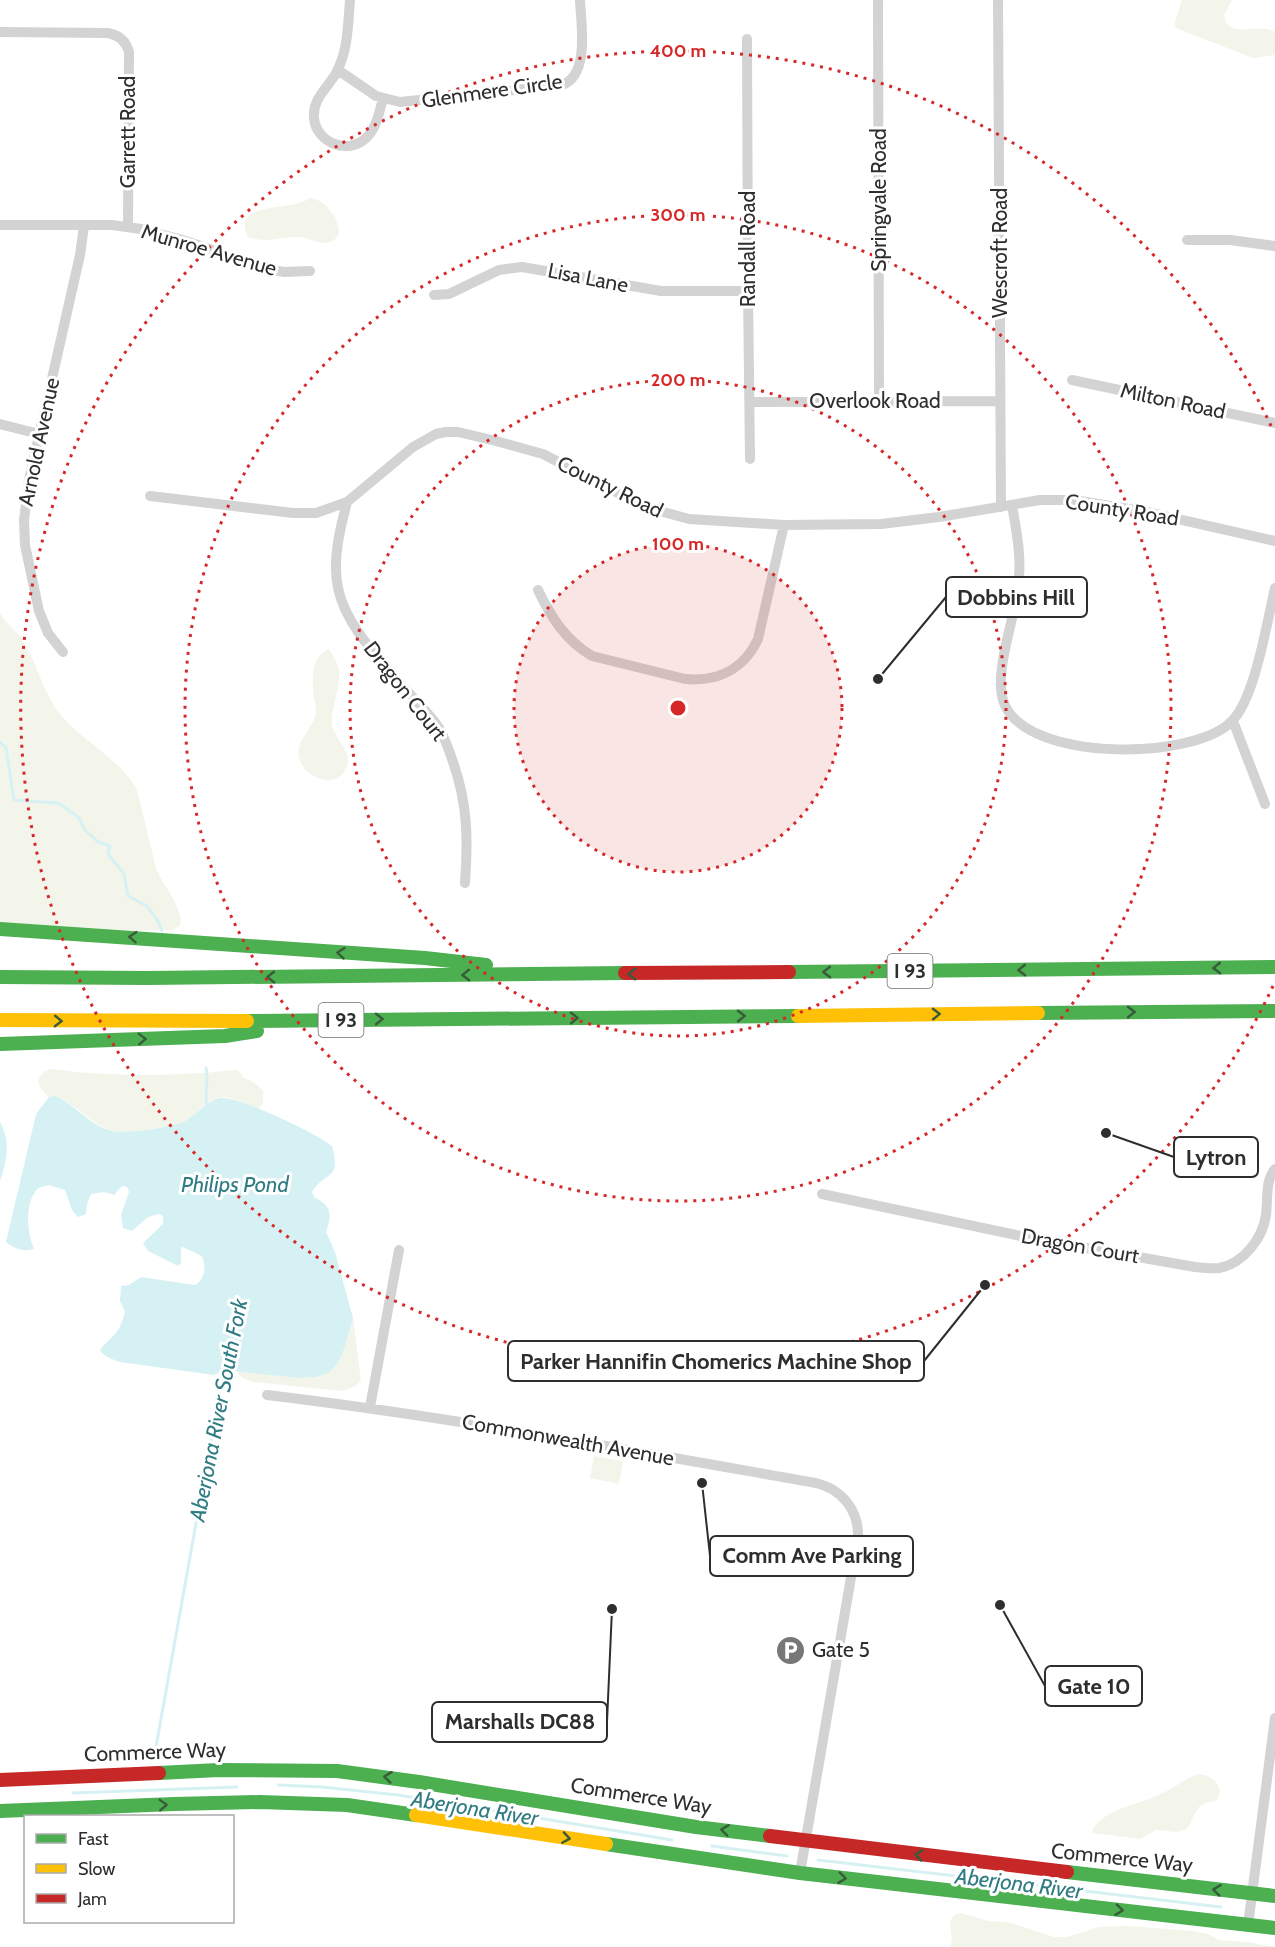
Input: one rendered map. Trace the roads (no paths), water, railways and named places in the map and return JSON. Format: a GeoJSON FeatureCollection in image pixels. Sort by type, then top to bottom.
{"type":"FeatureCollection","features":[{"type":"Feature","properties":{"kind":"main road"},"geometry":{"type":"LineString","coordinates":[[0,929],[191,941],[384,957],[448,959],[546,975]]}},
{"type":"Feature","properties":{"kind":"main road","name":"I 93"},"geometry":{"type":"LineString","coordinates":[[0,977],[546,975],[1275,967]]}},
{"type":"Feature","properties":{"kind":"main road","name":"I 93"},"geometry":{"type":"LineString","coordinates":[[0,1020],[116,1022],[1275,1011]]}},
{"type":"Feature","properties":{"kind":"main road"},"geometry":{"type":"LineString","coordinates":[[0,1044],[225,1036],[315,1020]]}},
{"type":"Feature","properties":{"kind":"main road","name":"Commerce Way"},"geometry":{"type":"LineString","coordinates":[[0,1780],[218,1770],[337,1771],[410,1780],[696,1827],[949,1859],[1275,1896]]}},
{"type":"Feature","properties":{"kind":"main road"},"geometry":{"type":"LineString","coordinates":[[0,1811],[231,1802],[347,1805],[800,1873],[1275,1928]]}},
{"type":"Feature","properties":{"kind":"street"},"geometry":{"type":"LineString","coordinates":[[350,0],[344,51],[338,70],[320,96],[314,113],[317,128],[330,142],[350,146],[363,140],[372,130],[383,99]]}},
{"type":"Feature","properties":{"kind":"street","name":"Glenmere Circle"},"geometry":{"type":"LineString","coordinates":[[338,70],[383,99],[412,101],[566,84],[576,75],[580,63],[580,0]]}},
{"type":"Feature","properties":{"kind":"street","name":"Springvale Road"},"geometry":{"type":"LineString","coordinates":[[878,0],[879,401]]}},
{"type":"Feature","properties":{"kind":"street","name":"Wescroft Road"},"geometry":{"type":"LineString","coordinates":[[998,0],[1001,507]]}},
{"type":"Feature","properties":{"kind":"street","name":"Garrett Road"},"geometry":{"type":"LineString","coordinates":[[0,32],[108,33],[122,39],[126,45],[129,56],[128,227]]}},
{"type":"Feature","properties":{"kind":"street","name":"Randall Road"},"geometry":{"type":"LineString","coordinates":[[747,39],[750,459]]}},
{"type":"Feature","properties":{"kind":"street","name":"Munroe Avenue"},"geometry":{"type":"LineString","coordinates":[[0,225],[128,227],[168,235],[272,270],[310,271]]}},
{"type":"Feature","properties":{"kind":"street","name":"Arnold Avenue"},"geometry":{"type":"LineString","coordinates":[[63,652],[48,633],[39,611],[23,533],[27,494],[80,255],[84,226]]}},
{"type":"Feature","properties":{"kind":"street"},"geometry":{"type":"LineString","coordinates":[[1187,240],[1230,240],[1275,246]]}},
{"type":"Feature","properties":{"kind":"street","name":"Lisa Lane"},"geometry":{"type":"LineString","coordinates":[[434,296],[449,294],[499,270],[522,267],[660,291],[747,291]]}},
{"type":"Feature","properties":{"kind":"street","name":"Milton Road"},"geometry":{"type":"LineString","coordinates":[[1072,380],[1275,423]]}},
{"type":"Feature","properties":{"kind":"street","name":"Overlook Road"},"geometry":{"type":"LineString","coordinates":[[750,402],[1000,401]]}},
{"type":"Feature","properties":{"kind":"street"},"geometry":{"type":"LineString","coordinates":[[0,424],[39,434]]}},
{"type":"Feature","properties":{"kind":"street","name":"County Road"},"geometry":{"type":"LineString","coordinates":[[150,496],[304,514],[328,510],[347,502],[424,440],[446,432],[458,432],[543,454],[659,513],[702,521],[784,525],[881,524],[1040,500],[1082,501],[1173,517],[1275,541]]}},
{"type":"Feature","properties":{"kind":"street","name":"Dragon Court"},"geometry":{"type":"LineString","coordinates":[[347,502],[336,558],[336,576],[342,601],[365,639],[432,719],[445,740],[457,772],[466,812],[465,884]]}},
{"type":"Feature","properties":{"kind":"street"},"geometry":{"type":"LineString","coordinates":[[1012,505],[1019,576],[1000,690],[1004,703],[1016,722],[1037,735],[1052,740],[1078,746],[1124,749],[1167,746],[1214,735],[1233,721],[1247,699],[1275,588]]}},
{"type":"Feature","properties":{"kind":"street"},"geometry":{"type":"LineString","coordinates":[[538,590],[555,623],[583,651],[592,656],[685,679],[698,680],[720,676],[740,665],[754,648],[758,639],[784,525]]}},
{"type":"Feature","properties":{"kind":"street"},"geometry":{"type":"LineString","coordinates":[[1233,721],[1265,804]]}},
{"type":"Feature","properties":{"kind":"street","name":"Dragon Court"},"geometry":{"type":"LineString","coordinates":[[822,1194],[1039,1239],[1216,1269],[1237,1260],[1248,1252],[1256,1241],[1264,1223],[1270,1176],[1275,1169]]}},
{"type":"Feature","properties":{"kind":"street"},"geometry":{"type":"LineString","coordinates":[[370,1407],[399,1250]]}},
{"type":"Feature","properties":{"kind":"street","name":"Commonwealth Avenue"},"geometry":{"type":"LineString","coordinates":[[267,1395],[370,1407],[816,1484],[831,1489],[844,1498],[855,1516],[858,1537],[800,1873]]}},
{"type":"Feature","properties":{"kind":"street"},"geometry":{"type":"LineString","coordinates":[[1248,1925],[1275,1718]]}},
{"type":"Feature","properties":{"kind":"water","name":"Philips Pond"},"geometry":{"type":"Polygon","coordinates":[[[55,1096],[97,1125],[119,1132],[172,1126],[185,1121],[214,1100],[228,1098],[276,1116],[332,1146],[335,1157],[333,1170],[312,1192],[314,1197],[329,1211],[326,1232],[335,1252],[353,1318],[337,1364],[328,1373],[316,1377],[298,1378],[224,1370],[214,1375],[120,1362],[108,1358],[100,1350],[118,1330],[125,1312],[120,1301],[121,1286],[129,1285],[141,1277],[195,1285],[204,1273],[204,1265],[201,1256],[183,1247],[181,1248],[181,1263],[178,1266],[148,1251],[143,1243],[163,1224],[163,1216],[159,1214],[148,1217],[132,1231],[123,1228],[121,1215],[129,1192],[127,1187],[122,1186],[114,1195],[104,1192],[91,1194],[86,1214],[78,1217],[72,1210],[65,1190],[49,1185],[38,1188],[30,1201],[28,1218],[34,1249],[19,1249],[6,1242],[36,1114],[49,1097],[55,1096]]]}},
{"type":"Feature","properties":{"kind":"water"},"geometry":{"type":"Polygon","coordinates":[[[0,1122],[6,1136],[7,1151],[0,1181],[0,1122]]]}},
{"type":"Feature","properties":{"kind":"waterway","name":"Aberjona River South Fork"},"geometry":{"type":"LineString","coordinates":[[0,742],[6,748],[14,800],[57,803],[79,818],[85,830],[97,841],[110,846],[108,854],[124,874],[128,896],[147,906],[162,931]]}},
{"type":"Feature","properties":{"kind":"waterway","name":"Aberjona River South Fork"},"geometry":{"type":"LineString","coordinates":[[206,1068],[207,1108]]}},
{"type":"Feature","properties":{"kind":"waterway","name":"Aberjona River South Fork"},"geometry":{"type":"LineString","coordinates":[[154,1758],[224,1367]]}},
{"type":"Feature","properties":{"kind":"waterway","name":"Aberjona River"},"geometry":{"type":"LineString","coordinates":[[278,1785],[398,1795],[672,1840]]}},
{"type":"Feature","properties":{"kind":"waterway","name":"Aberjona River South Fork"},"geometry":{"type":"LineString","coordinates":[[73,1793],[237,1787]]}},
{"type":"Feature","properties":{"kind":"waterway","name":"Aberjona River"},"geometry":{"type":"LineString","coordinates":[[712,1846],[787,1856]]}},
{"type":"Feature","properties":{"kind":"waterway","name":"Aberjona River"},"geometry":{"type":"LineString","coordinates":[[818,1860],[1221,1907]]}},
{"type":"Feature","properties":{"kind":"place","name":"Dobbins Hill"},"geometry":{"type":"Point","coordinates":[878,679]}},
{"type":"Feature","properties":{"kind":"place","name":"Lytron"},"geometry":{"type":"Point","coordinates":[1106,1133]}},
{"type":"Feature","properties":{"kind":"place","name":"Parker Hannifin Chomerics Machine Shop"},"geometry":{"type":"Point","coordinates":[985,1285]}},
{"type":"Feature","properties":{"kind":"place","name":"Comm Ave Parking"},"geometry":{"type":"Point","coordinates":[702,1483]}},
{"type":"Feature","properties":{"kind":"place","name":"Gate 10"},"geometry":{"type":"Point","coordinates":[1000,1605]}},
{"type":"Feature","properties":{"kind":"place","name":"Marshalls DC88"},"geometry":{"type":"Point","coordinates":[612,1609]}},
{"type":"Feature","properties":{"kind":"place","name":"Gate 5"},"geometry":{"type":"Point","coordinates":[791,1650]}}]}
